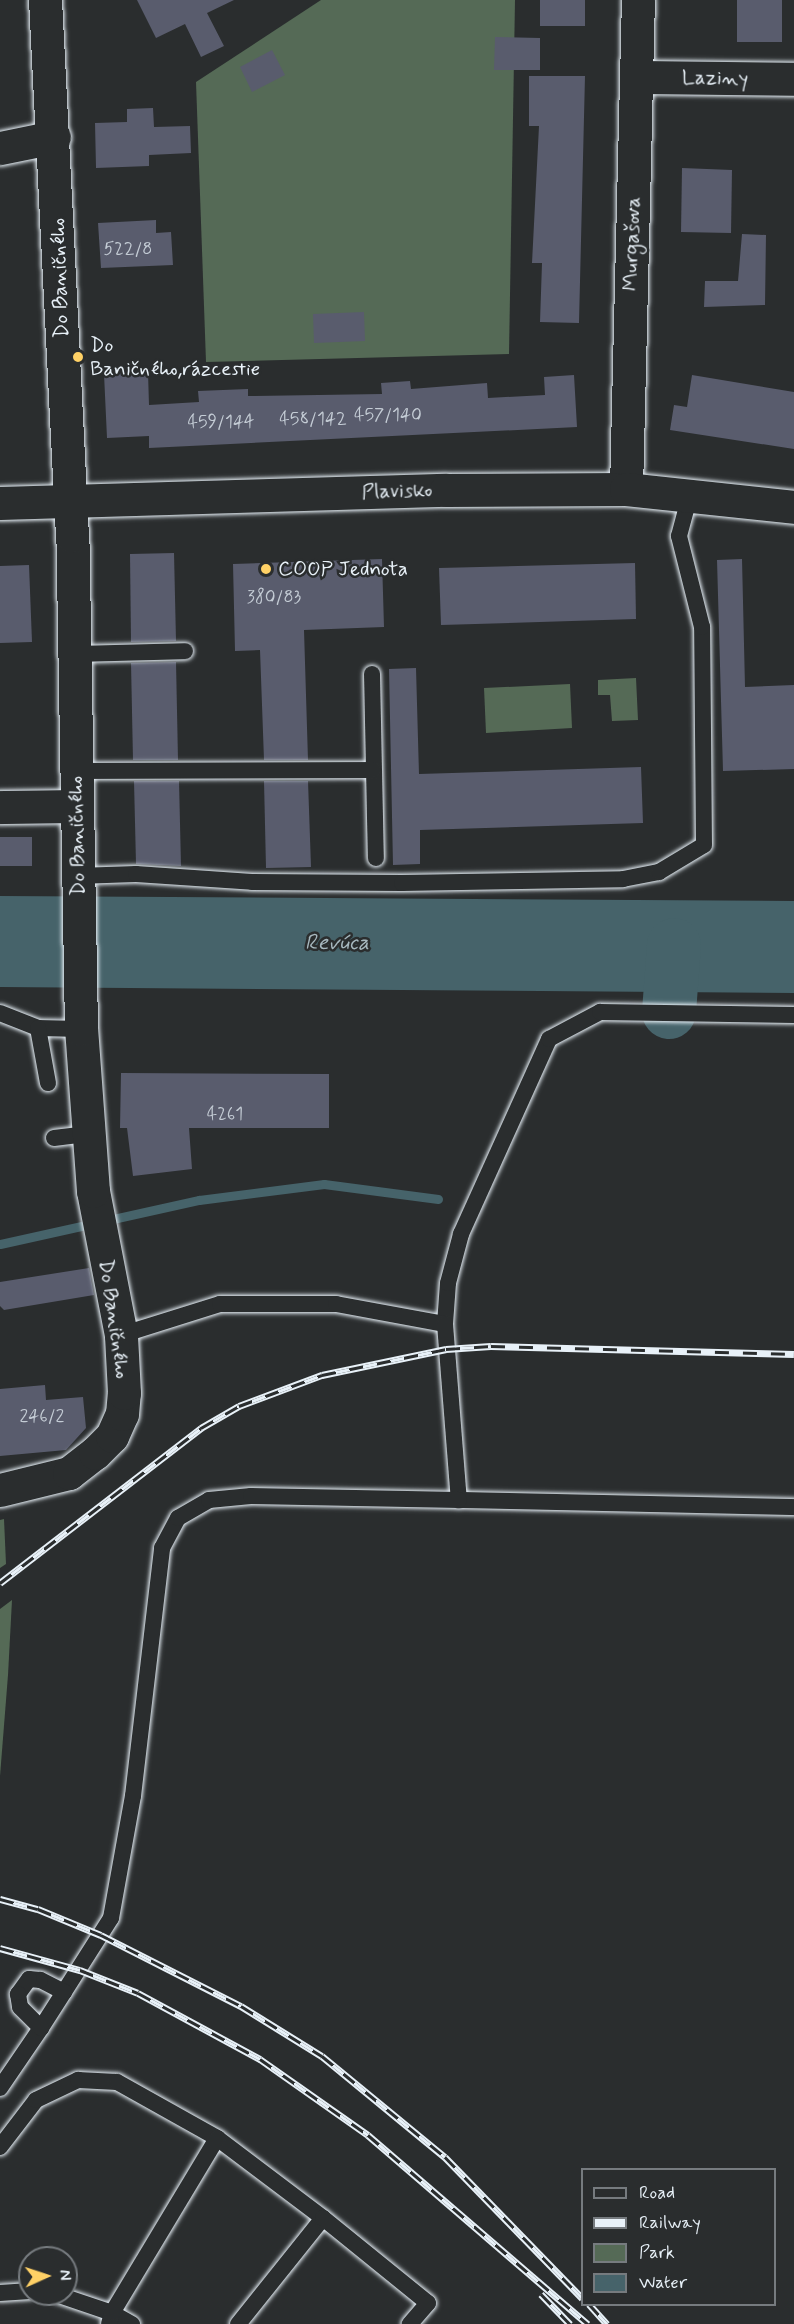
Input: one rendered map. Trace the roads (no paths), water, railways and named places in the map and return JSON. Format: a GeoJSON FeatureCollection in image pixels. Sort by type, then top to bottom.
{"type":"FeatureCollection","features":[{"type":"Feature","properties":{"kind":"street","name":"Do Baničného"},"geometry":{"type":"LineString","coordinates":[[0,1490],[35,1484],[69,1473],[112,1436],[122,1414],[124,1393],[121,1335],[93,1191],[81,1013],[70,500],[54,137],[45,0]]}},
{"type":"Feature","properties":{"kind":"street","name":"Murgašova"},"geometry":{"type":"LineString","coordinates":[[626,489],[638,0]]}},
{"type":"Feature","properties":{"kind":"street","name":"Laziny"},"geometry":{"type":"LineString","coordinates":[[637,77],[794,79]]}},
{"type":"Feature","properties":{"kind":"street"},"geometry":{"type":"LineString","coordinates":[[0,148],[54,137]]}},
{"type":"Feature","properties":{"kind":"street","name":"Plavisko"},"geometry":{"type":"LineString","coordinates":[[0,503],[626,489],[794,507]]}},
{"type":"Feature","properties":{"kind":"street"},"geometry":{"type":"LineString","coordinates":[[0,807],[77,806]]}},
{"type":"Feature","properties":{"kind":"lane"},"geometry":{"type":"LineString","coordinates":[[77,882],[136,874],[252,882],[390,883],[622,879],[659,872],[704,845],[702,627],[679,536],[690,495]]}},
{"type":"Feature","properties":{"kind":"lane"},"geometry":{"type":"LineString","coordinates":[[74,654],[185,651]]}},
{"type":"Feature","properties":{"kind":"lane"},"geometry":{"type":"LineString","coordinates":[[372,674],[376,858]]}},
{"type":"Feature","properties":{"kind":"lane"},"geometry":{"type":"LineString","coordinates":[[76,771],[373,770]]}},
{"type":"Feature","properties":{"kind":"lane"},"geometry":{"type":"LineString","coordinates":[[459,1500],[445,1324],[448,1283],[461,1234],[549,1039],[600,1012],[794,1015]]}},
{"type":"Feature","properties":{"kind":"lane"},"geometry":{"type":"LineString","coordinates":[[0,1013],[38,1028],[81,1013]]}},
{"type":"Feature","properties":{"kind":"lane"},"geometry":{"type":"LineString","coordinates":[[38,1028],[48,1083]]}},
{"type":"Feature","properties":{"kind":"lane"},"geometry":{"type":"LineString","coordinates":[[54,1138],[88,1134]]}},
{"type":"Feature","properties":{"kind":"lane"},"geometry":{"type":"LineString","coordinates":[[121,1335],[220,1304],[336,1304],[445,1324]]}},
{"type":"Feature","properties":{"kind":"lane"},"geometry":{"type":"LineString","coordinates":[[0,2088],[111,1918],[133,1796],[162,1548],[178,1518],[209,1500],[251,1496],[794,1507]]}},
{"type":"Feature","properties":{"kind":"lane"},"geometry":{"type":"LineString","coordinates":[[41,2028],[20,2007],[22,1984],[40,1980],[64,1992]]}},
{"type":"Feature","properties":{"kind":"lane"},"geometry":{"type":"LineString","coordinates":[[0,2147],[36,2100],[78,2080],[117,2082],[217,2138],[323,2218],[428,2303],[410,2324]]}},
{"type":"Feature","properties":{"kind":"lane"},"geometry":{"type":"LineString","coordinates":[[111,2318],[217,2138]]}},
{"type":"Feature","properties":{"kind":"lane"},"geometry":{"type":"LineString","coordinates":[[238,2324],[323,2218]]}},
{"type":"Feature","properties":{"kind":"lane"},"geometry":{"type":"LineString","coordinates":[[0,2293],[18,2292]]}},
{"type":"Feature","properties":{"kind":"lane"},"geometry":{"type":"LineString","coordinates":[[78,2304],[111,2318],[132,2324]]}},
{"type":"Feature","properties":{"kind":"water"},"geometry":{"type":"Polygon","coordinates":[[[0,896],[794,901],[794,993],[0,987],[0,896]]]}},
{"type":"Feature","properties":{"kind":"waterway","name":"Revúca"},"geometry":{"type":"LineString","coordinates":[[669,1012],[674,945]]}},
{"type":"Feature","properties":{"kind":"waterway","name":"Revúca"},"geometry":{"type":"LineString","coordinates":[[0,1244],[199,1200],[324,1184],[438,1199]]}},
{"type":"Feature","properties":{"kind":"railway"},"geometry":{"type":"LineString","coordinates":[[0,1583],[201,1428],[239,1406],[322,1375],[446,1349],[491,1346],[794,1354]]}},
{"type":"Feature","properties":{"kind":"railway"},"geometry":{"type":"LineString","coordinates":[[0,1899],[38,1909],[101,1935],[241,2006],[322,2056],[445,2157],[581,2297]]}},
{"type":"Feature","properties":{"kind":"railway"},"geometry":{"type":"LineString","coordinates":[[0,1948],[80,1970],[138,1993],[260,2059],[368,2135],[588,2324]]}},
{"type":"Feature","properties":{"kind":"railway"},"geometry":{"type":"LineString","coordinates":[[541,2294],[570,2324]]}},
{"type":"Feature","properties":{"kind":"railway"},"geometry":{"type":"LineString","coordinates":[[591,2306],[607,2324]]}},
{"type":"Feature","properties":{"kind":"place","name":"Do Baničného,rázcestie"},"geometry":{"type":"Point","coordinates":[78,357]}},
{"type":"Feature","properties":{"kind":"place","name":"COOP Jednota"},"geometry":{"type":"Point","coordinates":[266,569]}}]}
